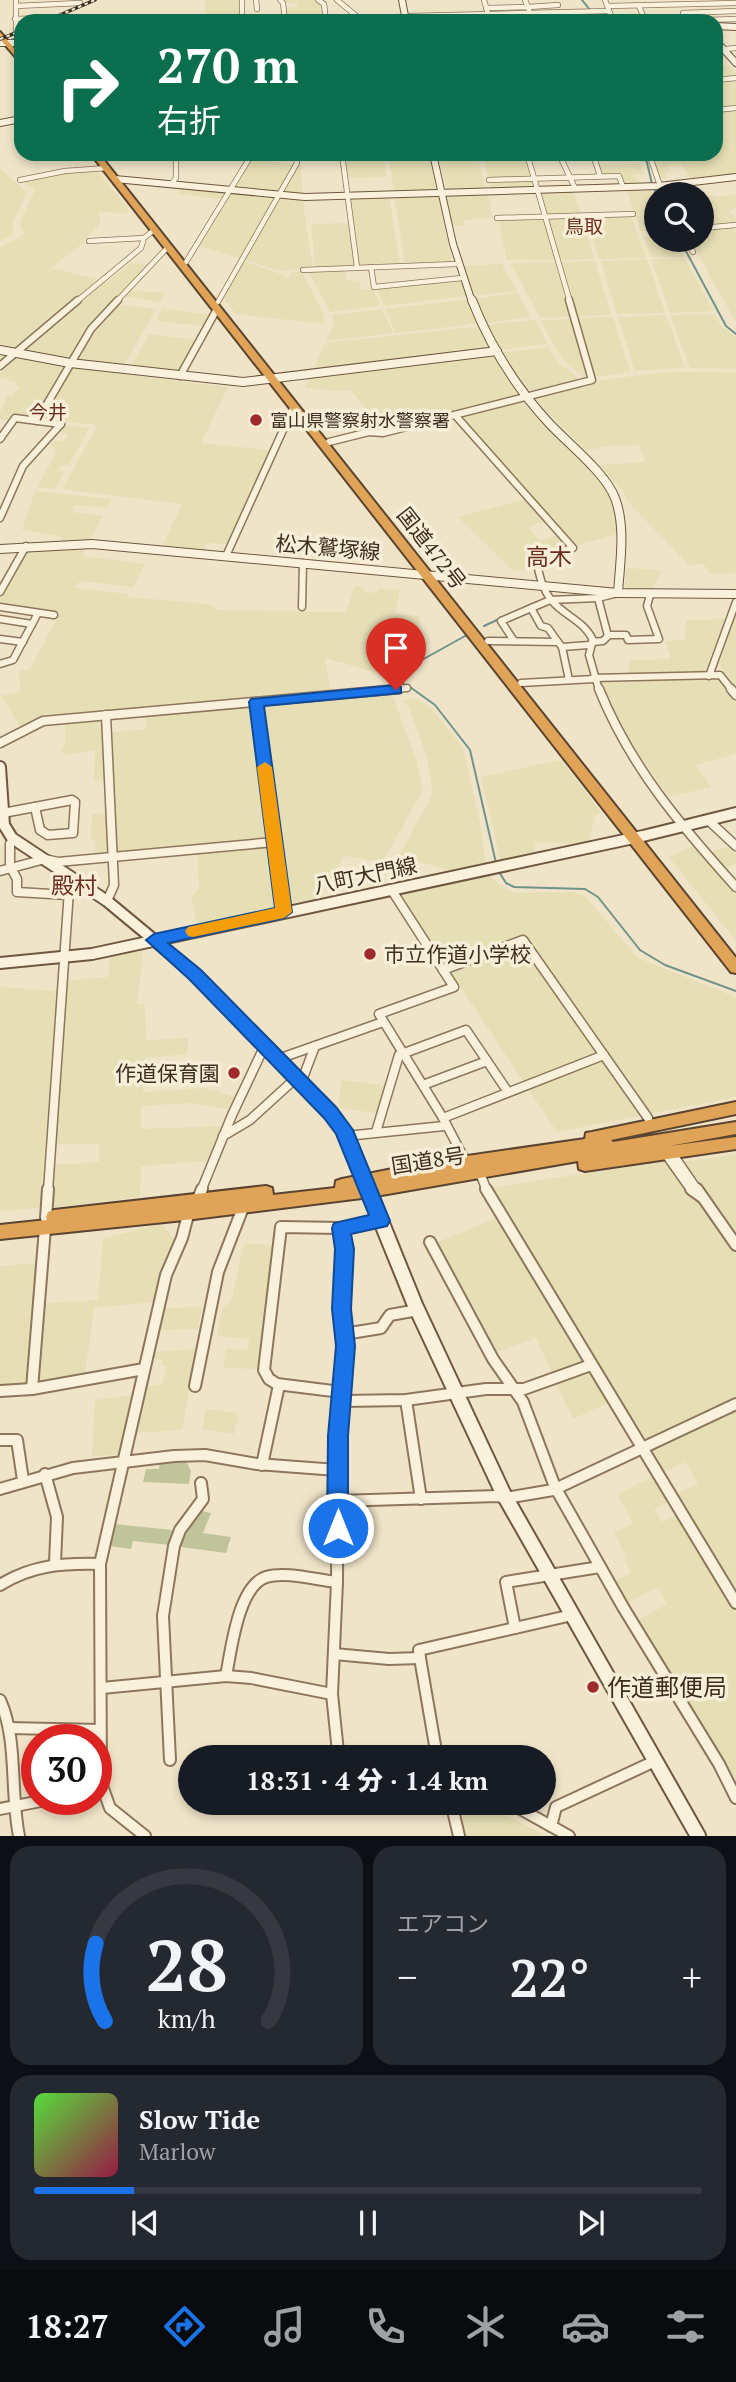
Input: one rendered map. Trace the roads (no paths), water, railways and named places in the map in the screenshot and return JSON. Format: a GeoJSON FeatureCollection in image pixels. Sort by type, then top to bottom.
{"type":"FeatureCollection","features":[{"type":"Feature","properties":{"kind":"highway","name":"国道472号"},"geometry":{"type":"LineString","coordinates":[[101,161],[118,178],[276,380],[329,442],[429,574],[488,641],[736,968]]}},
{"type":"Feature","properties":{"kind":"highway","name":"国道472号"},"geometry":{"type":"LineString","coordinates":[[107,161],[168,247],[218,305]]}},
{"type":"Feature","properties":{"kind":"highway","name":"国道472号"},"geometry":{"type":"LineString","coordinates":[[276,380],[638,836],[736,954]]}},
{"type":"Feature","properties":{"kind":"highway"},"geometry":{"type":"LineString","coordinates":[[554,1149],[589,1138],[736,1108]]}},
{"type":"Feature","properties":{"kind":"highway","name":"国道8号"},"geometry":{"type":"LineString","coordinates":[[193,1207],[244,1205],[473,1168],[554,1149],[736,1121]]}},
{"type":"Feature","properties":{"kind":"highway","name":"国道8号"},"geometry":{"type":"LineString","coordinates":[[473,1168],[540,1163],[736,1128]]}},
{"type":"Feature","properties":{"kind":"highway"},"geometry":{"type":"LineString","coordinates":[[540,1163],[554,1166],[671,1156],[736,1143]]}},
{"type":"Feature","properties":{"kind":"highway","name":"国道8号"},"geometry":{"type":"LineString","coordinates":[[0,1232],[45,1223],[193,1207],[347,1185],[367,1185]]}},
{"type":"Feature","properties":{"kind":"highway","name":"国道8号"},"geometry":{"type":"LineString","coordinates":[[0,1223],[45,1223]]}},
{"type":"Feature","properties":{"kind":"street"},"geometry":{"type":"LineString","coordinates":[[256,0],[257,9]]}},
{"type":"Feature","properties":{"kind":"street"},"geometry":{"type":"LineString","coordinates":[[337,0],[354,14]]}},
{"type":"Feature","properties":{"kind":"street"},"geometry":{"type":"LineString","coordinates":[[484,0],[488,14]]}},
{"type":"Feature","properties":{"kind":"street"},"geometry":{"type":"LineString","coordinates":[[525,0],[530,13]]}},
{"type":"Feature","properties":{"kind":"street"},"geometry":{"type":"LineString","coordinates":[[605,0],[610,14]]}},
{"type":"Feature","properties":{"kind":"street"},"geometry":{"type":"LineString","coordinates":[[16,3],[82,1]]}},
{"type":"Feature","properties":{"kind":"street"},"geometry":{"type":"LineString","coordinates":[[698,2],[703,12]]}},
{"type":"Feature","properties":{"kind":"street"},"geometry":{"type":"LineString","coordinates":[[487,11],[561,12],[608,9],[626,3],[639,6],[732,2]]}},
{"type":"Feature","properties":{"kind":"street"},"geometry":{"type":"LineString","coordinates":[[470,14],[558,3],[561,12]]}},
{"type":"Feature","properties":{"kind":"street"},"geometry":{"type":"LineString","coordinates":[[639,6],[642,14]]}},
{"type":"Feature","properties":{"kind":"street"},"geometry":{"type":"LineString","coordinates":[[682,14],[736,11]]}},
{"type":"Feature","properties":{"kind":"street"},"geometry":{"type":"LineString","coordinates":[[172,183],[176,178],[176,161]]}},
{"type":"Feature","properties":{"kind":"street"},"geometry":{"type":"LineString","coordinates":[[186,262],[248,161]]}},
{"type":"Feature","properties":{"kind":"street"},"geometry":{"type":"LineString","coordinates":[[180,376],[297,161]]}},
{"type":"Feature","properties":{"kind":"street"},"geometry":{"type":"LineString","coordinates":[[343,161],[357,267]]}},
{"type":"Feature","properties":{"kind":"street"},"geometry":{"type":"LineString","coordinates":[[434,161],[461,278],[497,351],[526,396],[610,487],[622,517],[618,593],[598,598],[550,600],[500,621],[514,640]]}},
{"type":"Feature","properties":{"kind":"street"},"geometry":{"type":"LineString","coordinates":[[329,442],[369,432],[383,433],[592,380],[529,161]]}},
{"type":"Feature","properties":{"kind":"street"},"geometry":{"type":"LineString","coordinates":[[563,161],[575,188]]}},
{"type":"Feature","properties":{"kind":"street"},"geometry":{"type":"LineString","coordinates":[[595,161],[600,176]]}},
{"type":"Feature","properties":{"kind":"street"},"geometry":{"type":"LineString","coordinates":[[651,161],[658,182]]}},
{"type":"Feature","properties":{"kind":"street"},"geometry":{"type":"LineString","coordinates":[[20,180],[65,170],[107,168]]}},
{"type":"Feature","properties":{"kind":"street"},"geometry":{"type":"LineString","coordinates":[[489,180],[619,176],[623,187]]}},
{"type":"Feature","properties":{"kind":"street"},"geometry":{"type":"LineString","coordinates":[[693,182],[736,177]]}},
{"type":"Feature","properties":{"kind":"street"},"geometry":{"type":"LineString","coordinates":[[118,178],[279,195],[644,186]]}},
{"type":"Feature","properties":{"kind":"street"},"geometry":{"type":"LineString","coordinates":[[498,218],[633,214]]}},
{"type":"Feature","properties":{"kind":"street"},"geometry":{"type":"LineString","coordinates":[[714,227],[736,225]]}},
{"type":"Feature","properties":{"kind":"street"},"geometry":{"type":"LineString","coordinates":[[89,240],[144,238],[155,230]]}},
{"type":"Feature","properties":{"kind":"street"},"geometry":{"type":"LineString","coordinates":[[0,366],[141,248],[144,238]]}},
{"type":"Feature","properties":{"kind":"street"},"geometry":{"type":"LineString","coordinates":[[37,421],[91,329],[168,247]]}},
{"type":"Feature","properties":{"kind":"street"},"geometry":{"type":"LineString","coordinates":[[303,270],[457,264]]}},
{"type":"Feature","properties":{"kind":"street"},"geometry":{"type":"LineString","coordinates":[[371,267],[374,287],[461,278]]}},
{"type":"Feature","properties":{"kind":"street"},"geometry":{"type":"LineString","coordinates":[[0,350],[70,363],[243,382],[497,351]]}},
{"type":"Feature","properties":{"kind":"street"},"geometry":{"type":"LineString","coordinates":[[226,556],[294,406]]}},
{"type":"Feature","properties":{"kind":"street"},"geometry":{"type":"LineString","coordinates":[[455,415],[573,548],[536,559],[541,585],[550,600],[590,632],[593,678],[601,701],[614,724],[680,826],[736,887]]}},
{"type":"Feature","properties":{"kind":"street"},"geometry":{"type":"LineString","coordinates":[[0,436],[15,418],[61,424],[23,466],[0,518]]}},
{"type":"Feature","properties":{"kind":"street"},"geometry":{"type":"LineString","coordinates":[[0,495],[10,495]]}},
{"type":"Feature","properties":{"kind":"street","name":"松木鷲塚線"},"geometry":{"type":"LineString","coordinates":[[0,549],[92,544],[618,593],[736,594]]}},
{"type":"Feature","properties":{"kind":"street"},"geometry":{"type":"LineString","coordinates":[[0,592],[26,546]]}},
{"type":"Feature","properties":{"kind":"street"},"geometry":{"type":"LineString","coordinates":[[302,607],[303,563]]}},
{"type":"Feature","properties":{"kind":"street"},"geometry":{"type":"LineString","coordinates":[[488,641],[514,640],[560,645],[591,644],[608,636],[626,635],[628,640],[659,639],[647,606],[650,595]]}},
{"type":"Feature","properties":{"kind":"street"},"geometry":{"type":"LineString","coordinates":[[598,598],[608,636]]}},
{"type":"Feature","properties":{"kind":"street"},"geometry":{"type":"LineString","coordinates":[[709,676],[736,602]]}},
{"type":"Feature","properties":{"kind":"street"},"geometry":{"type":"LineString","coordinates":[[0,607],[54,615]]}},
{"type":"Feature","properties":{"kind":"street"},"geometry":{"type":"LineString","coordinates":[[531,608],[541,626],[548,628],[560,645],[569,680]]}},
{"type":"Feature","properties":{"kind":"street"},"geometry":{"type":"LineString","coordinates":[[0,664],[13,660],[38,613]]}},
{"type":"Feature","properties":{"kind":"street"},"geometry":{"type":"LineString","coordinates":[[0,619],[32,624]]}},
{"type":"Feature","properties":{"kind":"street"},"geometry":{"type":"LineString","coordinates":[[0,639],[23,642]]}},
{"type":"Feature","properties":{"kind":"street"},"geometry":{"type":"LineString","coordinates":[[521,683],[593,678],[720,675],[736,695]]}},
{"type":"Feature","properties":{"kind":"street"},"geometry":{"type":"LineString","coordinates":[[0,743],[43,721],[407,688]]}},
{"type":"Feature","properties":{"kind":"street"},"geometry":{"type":"LineString","coordinates":[[256,702],[284,912]]}},
{"type":"Feature","properties":{"kind":"street"},"geometry":{"type":"LineString","coordinates":[[106,715],[114,885],[107,901]]}},
{"type":"Feature","properties":{"kind":"street"},"geometry":{"type":"LineString","coordinates":[[0,767],[4,825],[13,844],[10,868],[17,879],[17,892],[68,895]]}},
{"type":"Feature","properties":{"kind":"street"},"geometry":{"type":"LineString","coordinates":[[3,813],[72,800],[75,802],[73,833],[48,835],[40,830],[35,807]]}},
{"type":"Feature","properties":{"kind":"street","name":"八町大門線"},"geometry":{"type":"LineString","coordinates":[[0,963],[63,958],[154,940],[736,813]]}},
{"type":"Feature","properties":{"kind":"street"},"geometry":{"type":"LineString","coordinates":[[708,820],[736,846]]}},
{"type":"Feature","properties":{"kind":"street"},"geometry":{"type":"LineString","coordinates":[[0,871],[45,859],[58,862],[274,842]]}},
{"type":"Feature","properties":{"kind":"street"},"geometry":{"type":"LineString","coordinates":[[0,844],[13,844],[45,859],[107,901],[195,974],[330,1112],[346,1136],[418,1310],[506,1498],[698,1836]]}},
{"type":"Feature","properties":{"kind":"street"},"geometry":{"type":"LineString","coordinates":[[32,1389],[70,876]]}},
{"type":"Feature","properties":{"kind":"street"},"geometry":{"type":"LineString","coordinates":[[391,889],[454,987],[379,1014],[736,1603]]}},
{"type":"Feature","properties":{"kind":"street"},"geometry":{"type":"LineString","coordinates":[[443,970],[523,940],[648,1118]]}},
{"type":"Feature","properties":{"kind":"street"},"geometry":{"type":"LineString","coordinates":[[278,1059],[383,1022]]}},
{"type":"Feature","properties":{"kind":"street"},"geometry":{"type":"LineString","coordinates":[[376,1132],[399,1055],[466,1030],[508,1092]]}},
{"type":"Feature","properties":{"kind":"street"},"geometry":{"type":"LineString","coordinates":[[100,1724],[100,1564],[166,1275],[223,1136],[265,1045]]}},
{"type":"Feature","properties":{"kind":"street"},"geometry":{"type":"LineString","coordinates":[[223,1136],[235,1132],[299,1081],[315,1046]]}},
{"type":"Feature","properties":{"kind":"street"},"geometry":{"type":"LineString","coordinates":[[346,1136],[444,1122],[508,1092],[604,1055]]}},
{"type":"Feature","properties":{"kind":"street"},"geometry":{"type":"LineString","coordinates":[[423,1086],[487,1061]]}},
{"type":"Feature","properties":{"kind":"street"},"geometry":{"type":"LineString","coordinates":[[671,1156],[736,1245]]}},
{"type":"Feature","properties":{"kind":"street"},"geometry":{"type":"LineString","coordinates":[[195,1385],[218,1272],[244,1205]]}},
{"type":"Feature","properties":{"kind":"street"},"geometry":{"type":"LineString","coordinates":[[380,1221],[341,1228],[281,1227],[264,1370],[269,1380],[279,1385],[341,1396],[406,1400],[457,1392],[538,1386],[591,1365]]}},
{"type":"Feature","properties":{"kind":"street"},"geometry":{"type":"LineString","coordinates":[[337,1745],[332,1695],[337,1582],[337,1470],[345,1369],[341,1309],[344,1249],[341,1228]]}},
{"type":"Feature","properties":{"kind":"street"},"geometry":{"type":"LineString","coordinates":[[430,1242],[493,1359],[523,1402],[555,1487],[719,1764],[736,1798]]}},
{"type":"Feature","properties":{"kind":"street"},"geometry":{"type":"LineString","coordinates":[[344,1334],[381,1328],[390,1315],[418,1310]]}},
{"type":"Feature","properties":{"kind":"street"},"geometry":{"type":"LineString","coordinates":[[0,1391],[32,1389],[144,1369]]}},
{"type":"Feature","properties":{"kind":"street"},"geometry":{"type":"LineString","coordinates":[[262,1465],[279,1385]]}},
{"type":"Feature","properties":{"kind":"street"},"geometry":{"type":"LineString","coordinates":[[406,1400],[421,1499]]}},
{"type":"Feature","properties":{"kind":"street"},"geometry":{"type":"LineString","coordinates":[[338,1501],[497,1496],[506,1498],[555,1487],[736,1404]]}},
{"type":"Feature","properties":{"kind":"street"},"geometry":{"type":"LineString","coordinates":[[0,1440],[17,1440],[23,1480]]}},
{"type":"Feature","properties":{"kind":"street"},"geometry":{"type":"LineString","coordinates":[[0,1489],[45,1474],[88,1465],[200,1455],[262,1465],[337,1470]]}},
{"type":"Feature","properties":{"kind":"street"},"geometry":{"type":"LineString","coordinates":[[45,1474],[58,1509],[60,1535],[55,1563]]}},
{"type":"Feature","properties":{"kind":"street"},"geometry":{"type":"LineString","coordinates":[[170,1760],[163,1616],[174,1546],[180,1530],[203,1499],[201,1483]]}},
{"type":"Feature","properties":{"kind":"street"},"geometry":{"type":"LineString","coordinates":[[0,1585],[17,1574],[55,1563],[100,1564]]}},
{"type":"Feature","properties":{"kind":"street"},"geometry":{"type":"LineString","coordinates":[[514,1628],[506,1582],[600,1567]]}},
{"type":"Feature","properties":{"kind":"street"},"geometry":{"type":"LineString","coordinates":[[226,1676],[240,1615],[251,1585],[265,1577],[337,1582]]}},
{"type":"Feature","properties":{"kind":"street"},"geometry":{"type":"LineString","coordinates":[[435,1745],[419,1650],[572,1615]]}},
{"type":"Feature","properties":{"kind":"street"},"geometry":{"type":"LineString","coordinates":[[334,1654],[389,1659],[420,1658]]}},
{"type":"Feature","properties":{"kind":"street"},"geometry":{"type":"LineString","coordinates":[[102,1688],[226,1676],[251,1678],[332,1695]]}},
{"type":"Feature","properties":{"kind":"street"},"geometry":{"type":"LineString","coordinates":[[0,1700],[9,1719],[13,1807],[19,1836]]}},
{"type":"Feature","properties":{"kind":"street"},"geometry":{"type":"LineString","coordinates":[[9,1728],[21,1728]]}},
{"type":"Feature","properties":{"kind":"street"},"geometry":{"type":"LineString","coordinates":[[551,1826],[556,1807],[655,1761]]}},
{"type":"Feature","properties":{"kind":"street"},"geometry":{"type":"LineString","coordinates":[[0,1810],[21,1805]]}},
{"type":"Feature","properties":{"kind":"street"},"geometry":{"type":"LineString","coordinates":[[112,1810],[145,1836]]}},
{"type":"Feature","properties":{"kind":"street"},"geometry":{"type":"LineString","coordinates":[[454,1815],[459,1836]]}},
{"type":"Feature","properties":{"kind":"street"},"geometry":{"type":"LineString","coordinates":[[531,1815],[569,1836]]}},
{"type":"Feature","properties":{"kind":"waterway"},"geometry":{"type":"LineString","coordinates":[[582,0],[590,10]]}},
{"type":"Feature","properties":{"kind":"waterway"},"geometry":{"type":"LineString","coordinates":[[647,161],[652,182]]}},
{"type":"Feature","properties":{"kind":"waterway"},"geometry":{"type":"LineString","coordinates":[[686,252],[726,326],[736,334]]}},
{"type":"Feature","properties":{"kind":"waterway"},"geometry":{"type":"LineString","coordinates":[[484,626],[499,619]]}},
{"type":"Feature","properties":{"kind":"waterway"},"geometry":{"type":"LineString","coordinates":[[405,685],[396,678],[402,671],[465,636]]}},
{"type":"Feature","properties":{"kind":"waterway"},"geometry":{"type":"LineString","coordinates":[[410,687],[435,705],[470,750],[496,863]]}},
{"type":"Feature","properties":{"kind":"waterway"},"geometry":{"type":"LineString","coordinates":[[499,872],[506,883],[514,887],[585,889],[598,897],[640,950],[665,965],[736,991]]}},
{"type":"Feature","properties":{"kind":"railway"},"geometry":{"type":"LineString","coordinates":[[62,14],[95,0]]}},
{"type":"Feature","properties":{"kind":"railway"},"geometry":{"type":"LineString","coordinates":[[0,39],[14,34]]}},
{"type":"Feature","properties":{"kind":"place","name":"富山県警察射水警察署"},"geometry":{"type":"Point","coordinates":[256,420]}},
{"type":"Feature","properties":{"kind":"place","name":"市立作道小学校"},"geometry":{"type":"Point","coordinates":[370,954]}},
{"type":"Feature","properties":{"kind":"place","name":"作道保育園"},"geometry":{"type":"Point","coordinates":[234,1073]}},
{"type":"Feature","properties":{"kind":"place","name":"作道郵便局"},"geometry":{"type":"Point","coordinates":[593,1687]}},
{"type":"Feature","properties":{"kind":"district","name":"鳥取"},"geometry":{"type":"Point","coordinates":[584,225]}},
{"type":"Feature","properties":{"kind":"district","name":"今井"},"geometry":{"type":"Point","coordinates":[48,411]}},
{"type":"Feature","properties":{"kind":"district","name":"高木"},"geometry":{"type":"Point","coordinates":[549,556]}},
{"type":"Feature","properties":{"kind":"district","name":"殿村"},"geometry":{"type":"Point","coordinates":[74,885]}}]}
